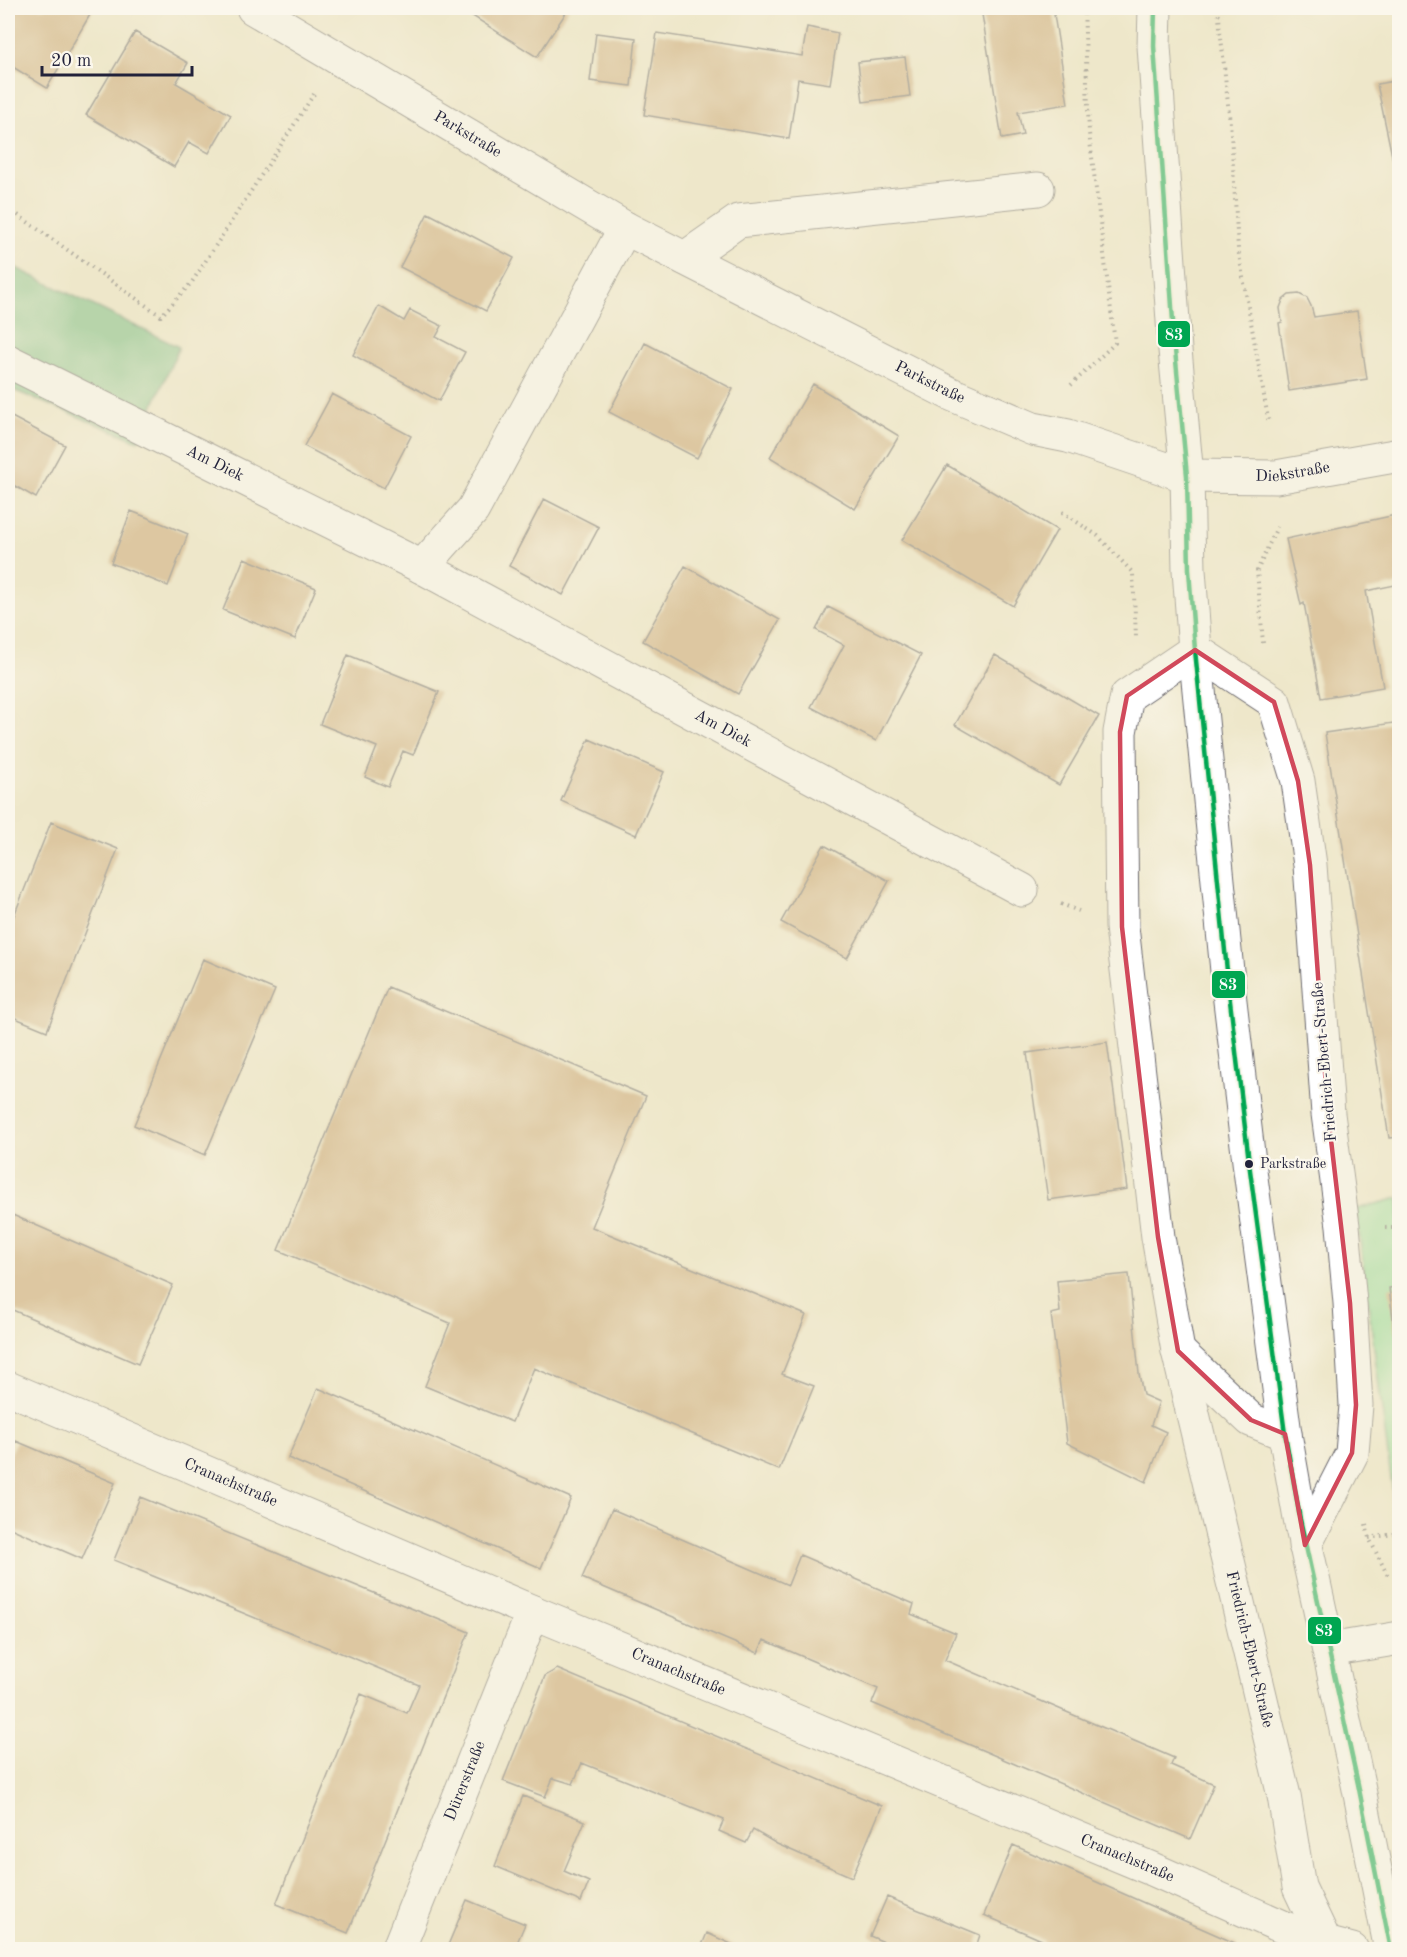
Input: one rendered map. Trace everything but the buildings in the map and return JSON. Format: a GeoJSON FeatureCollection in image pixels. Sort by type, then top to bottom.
{"type":"FeatureCollection","features":[{"type":"Feature","properties":{"kind":"street","name":"Parkstraße"},"geometry":{"type":"LineString","coordinates":[[254,8],[625,228],[951,394],[1033,429],[1068,436],[1187,476]]}},
{"type":"Feature","properties":{"kind":"street"},"geometry":{"type":"LineString","coordinates":[[1155,8],[1154,46],[1175,350],[1187,476],[1189,570],[1195,650],[1230,1001],[1285,1434],[1305,1545],[1391,1950]]}},
{"type":"Feature","properties":{"kind":"street"},"geometry":{"type":"LineString","coordinates":[[685,258],[738,221],[1038,189]]}},
{"type":"Feature","properties":{"kind":"street"},"geometry":{"type":"LineString","coordinates":[[422,567],[473,510],[625,228]]}},
{"type":"Feature","properties":{"kind":"street","name":"Am Diek"},"geometry":{"type":"LineString","coordinates":[[8,361],[422,567],[1022,890]]}},
{"type":"Feature","properties":{"kind":"street","name":"Diekstraße"},"geometry":{"type":"LineString","coordinates":[[1187,476],[1276,477],[1400,455]]}},
{"type":"Feature","properties":{"kind":"street"},"geometry":{"type":"LineString","coordinates":[[1127,696],[1195,650]]}},
{"type":"Feature","properties":{"kind":"street"},"geometry":{"type":"LineString","coordinates":[[1195,650],[1274,702]]}},
{"type":"Feature","properties":{"kind":"street","name":"Friedrich-Ebert-Straße"},"geometry":{"type":"LineString","coordinates":[[1127,696],[1120,732],[1122,927],[1158,1237],[1178,1351],[1284,1797],[1299,1887],[1339,1947]]}},
{"type":"Feature","properties":{"kind":"street","name":"Friedrich-Ebert-Straße"},"geometry":{"type":"LineString","coordinates":[[1274,702],[1298,782],[1310,865],[1328,1114],[1343,1226],[1356,1405],[1352,1453],[1305,1545]]}},
{"type":"Feature","properties":{"kind":"street"},"geometry":{"type":"LineString","coordinates":[[1178,1351],[1251,1420],[1285,1434]]}},
{"type":"Feature","properties":{"kind":"street","name":"Cranachstraße"},"geometry":{"type":"LineString","coordinates":[[8,1388],[533,1612],[1152,1869],[1310,1939],[1339,1947]]}},
{"type":"Feature","properties":{"kind":"street","name":"Dürerstraße"},"geometry":{"type":"LineString","coordinates":[[398,1950],[533,1612]]}},
{"type":"Feature","properties":{"kind":"street"},"geometry":{"type":"LineString","coordinates":[[1329,1650],[1400,1638]]}},
{"type":"Feature","properties":{"kind":"path"},"geometry":{"type":"LineString","coordinates":[[1071,385],[1115,344],[1089,133],[1084,8]]}},
{"type":"Feature","properties":{"kind":"path"},"geometry":{"type":"LineString","coordinates":[[1218,8],[1231,133],[1238,249],[1269,424]]}},
{"type":"Feature","properties":{"kind":"path"},"geometry":{"type":"LineString","coordinates":[[8,208],[161,316],[192,282],[338,58]]}},
{"type":"Feature","properties":{"kind":"path"},"geometry":{"type":"LineString","coordinates":[[1062,512],[1098,536],[1133,573],[1136,652],[1127,696]]}},
{"type":"Feature","properties":{"kind":"path"},"geometry":{"type":"LineString","coordinates":[[1274,702],[1261,630],[1257,571],[1276,527]]}},
{"type":"Feature","properties":{"kind":"path"},"geometry":{"type":"LineString","coordinates":[[1022,890],[1122,927]]}},
{"type":"Feature","properties":{"kind":"path"},"geometry":{"type":"LineString","coordinates":[[1369,1538],[1400,1533]]}},
{"type":"Feature","properties":{"kind":"highlighted area"},"geometry":{"type":"Polygon","coordinates":[[[1195,650],[1274,702],[1298,781],[1310,865],[1328,1114],[1350,1303],[1356,1405],[1352,1453],[1305,1545],[1285,1434],[1251,1420],[1178,1351],[1158,1237],[1122,927],[1120,732],[1127,696],[1195,650]]]}},
{"type":"Feature","properties":{"kind":"green space"},"geometry":{"type":"Polygon","coordinates":[[[8,264],[179,347],[138,441],[8,388],[8,264]]]}},
{"type":"Feature","properties":{"kind":"green space"},"geometry":{"type":"Polygon","coordinates":[[[1399,1198],[1399,1540],[1356,1209],[1399,1198]]]}},
{"type":"Feature","properties":{"kind":"transit line","name":"83"},"geometry":{"type":"LineString","coordinates":[[1155,8],[1154,46],[1175,350],[1187,476],[1189,570],[1195,650],[1230,1001],[1250,1170],[1285,1434],[1300,1519],[1358,1784],[1391,1950]]}},
{"type":"Feature","properties":{"kind":"place","name":"Parkstraße"},"geometry":{"type":"Point","coordinates":[1249,1164]}}]}
